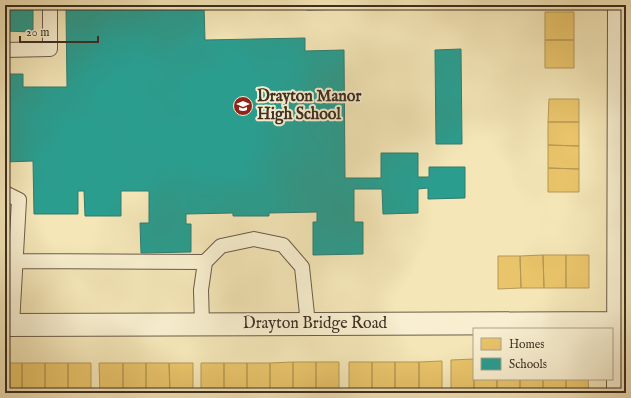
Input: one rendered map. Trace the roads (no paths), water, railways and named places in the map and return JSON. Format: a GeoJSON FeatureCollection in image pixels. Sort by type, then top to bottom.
{"type":"FeatureCollection","features":[{"type":"Feature","properties":{"kind":"street"},"geometry":{"type":"LineString","coordinates":[[618,393],[622,323],[622,54],[619,5]]}},
{"type":"Feature","properties":{"kind":"street","name":"Drayton Bridge Road"},"geometry":{"type":"LineString","coordinates":[[9,325],[622,323]]}},
{"type":"Feature","properties":{"kind":"lane"},"geometry":{"type":"LineString","coordinates":[[5,50],[50,49],[50,5]]}},
{"type":"Feature","properties":{"kind":"lane"},"geometry":{"type":"LineString","coordinates":[[5,193],[19,200],[16,261],[9,325]]}},
{"type":"Feature","properties":{"kind":"lane"},"geometry":{"type":"LineString","coordinates":[[202,324],[201,290],[205,262],[221,246],[254,239],[283,245],[302,267],[308,324]]}},
{"type":"Feature","properties":{"kind":"lane"},"geometry":{"type":"LineString","coordinates":[[16,261],[205,262]]}},
{"type":"Feature","properties":{"kind":"place","name":"Drayton Manor High School"},"geometry":{"type":"Point","coordinates":[243,106]}}]}
